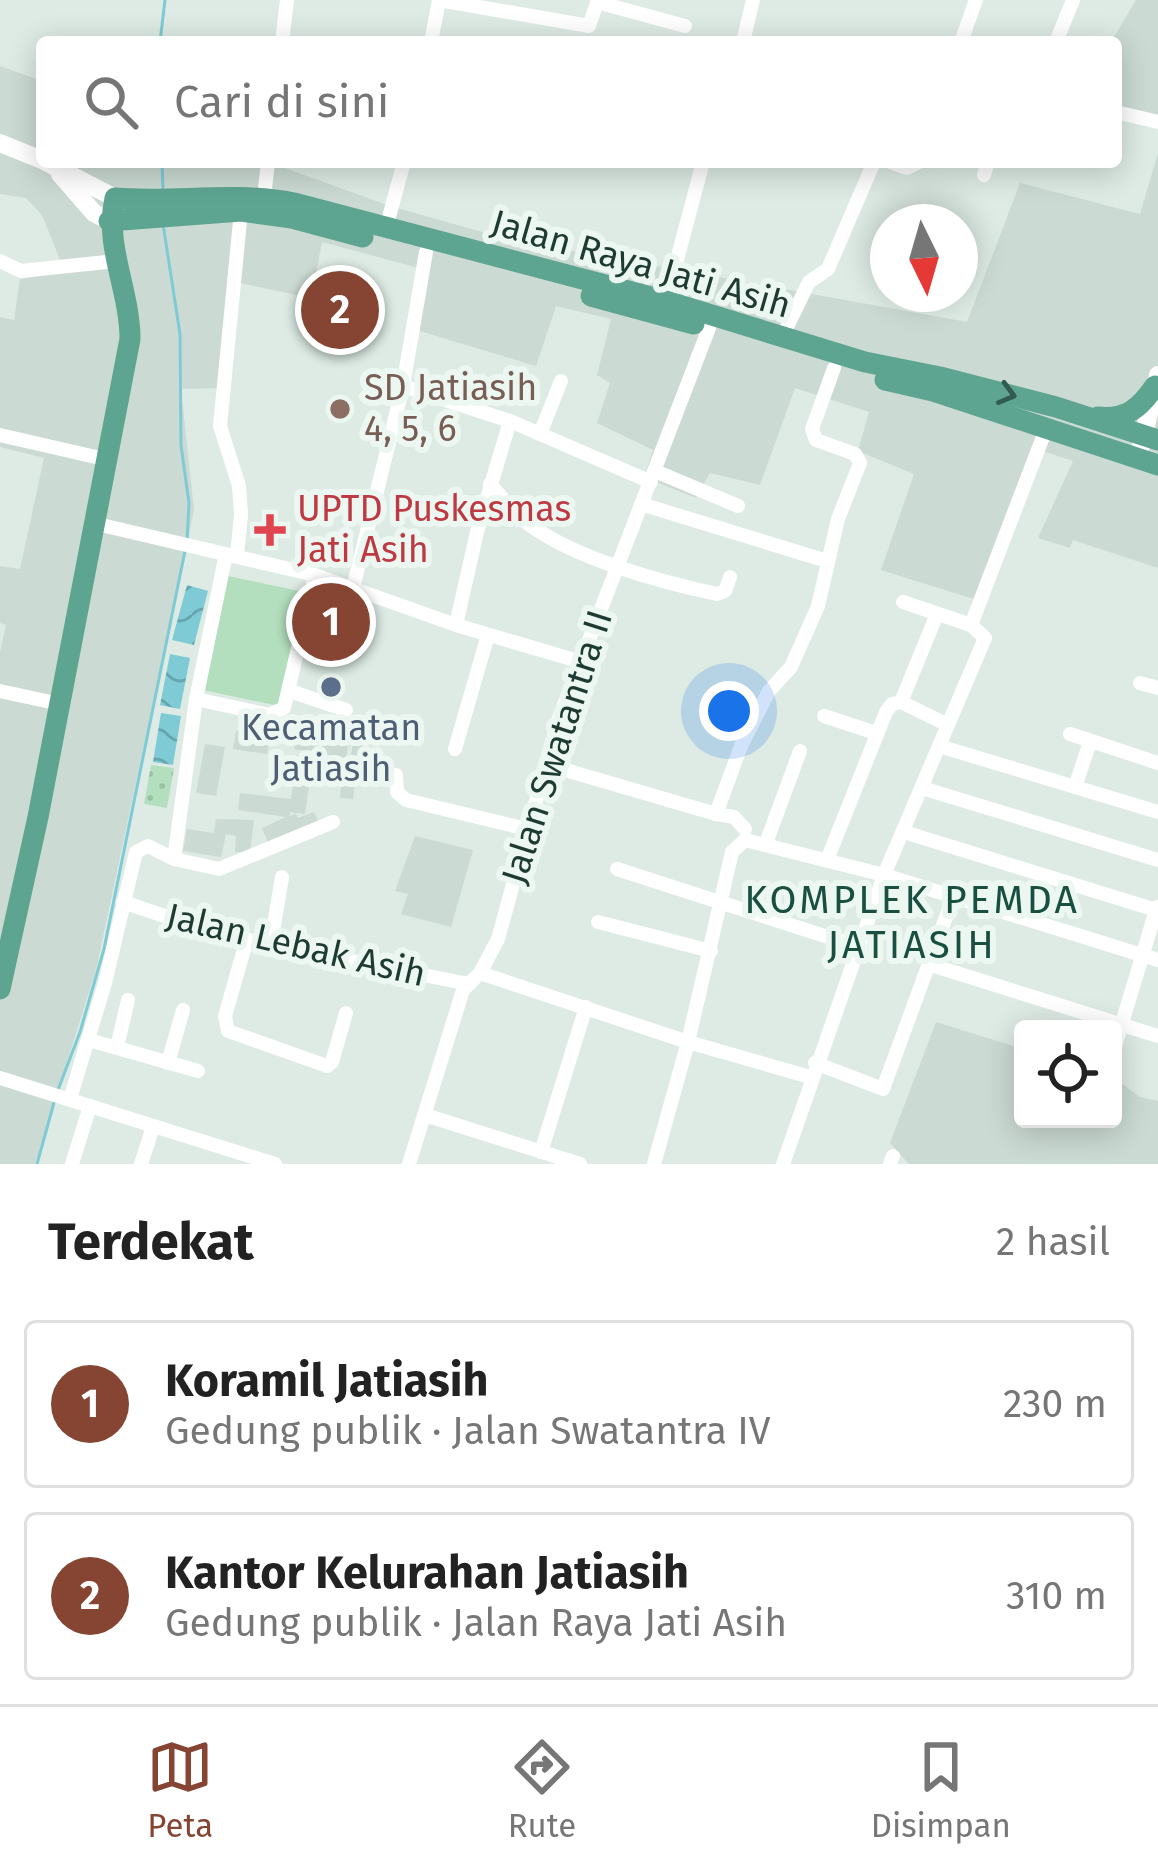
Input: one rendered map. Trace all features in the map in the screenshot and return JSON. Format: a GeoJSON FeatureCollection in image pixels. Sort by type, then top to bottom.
{"type":"FeatureCollection","features":[{"type":"Feature","properties":{"kind":"main road"},"geometry":{"type":"LineString","coordinates":[[0,143],[36,158]]}},
{"type":"Feature","properties":{"kind":"main road"},"geometry":{"type":"LineString","coordinates":[[52,168],[94,213],[165,207]]}},
{"type":"Feature","properties":{"kind":"main road","name":"Jalan Raya Jati Asih"},"geometry":{"type":"LineString","coordinates":[[264,197],[386,228],[666,301],[865,362],[940,376],[1080,415],[1151,437],[1148,462],[933,391],[834,368],[709,328],[426,252],[292,218],[165,207],[264,197]]}},
{"type":"Feature","properties":{"kind":"main road"},"geometry":{"type":"LineString","coordinates":[[0,988],[97,524],[130,339],[112,209]]}},
{"type":"Feature","properties":{"kind":"main road"},"geometry":{"type":"LineString","coordinates":[[1080,415],[1127,415],[1142,404],[1156,380]]}},
{"type":"Feature","properties":{"kind":"main road"},"geometry":{"type":"LineString","coordinates":[[1151,437],[1156,380]]}},
{"type":"Feature","properties":{"kind":"street"},"geometry":{"type":"LineString","coordinates":[[283,36],[286,0]]}},
{"type":"Feature","properties":{"kind":"street"},"geometry":{"type":"LineString","coordinates":[[432,36],[439,0],[589,26],[598,1],[685,26]]}},
{"type":"Feature","properties":{"kind":"street"},"geometry":{"type":"LineString","coordinates":[[744,36],[753,0]]}},
{"type":"Feature","properties":{"kind":"street"},"geometry":{"type":"LineString","coordinates":[[963,36],[976,0]]}},
{"type":"Feature","properties":{"kind":"street"},"geometry":{"type":"LineString","coordinates":[[1058,36],[1073,0]]}},
{"type":"Feature","properties":{"kind":"street"},"geometry":{"type":"LineString","coordinates":[[1122,113],[1158,122]]}},
{"type":"Feature","properties":{"kind":"street"},"geometry":{"type":"LineString","coordinates":[[264,197],[267,168]]}},
{"type":"Feature","properties":{"kind":"street"},"geometry":{"type":"LineString","coordinates":[[386,228],[402,168]]}},
{"type":"Feature","properties":{"kind":"street"},"geometry":{"type":"LineString","coordinates":[[666,301],[702,168]]}},
{"type":"Feature","properties":{"kind":"street"},"geometry":{"type":"LineString","coordinates":[[782,337],[808,282],[828,269],[871,168]]}},
{"type":"Feature","properties":{"kind":"street","name":"Jalan Lebak Asih"},"geometry":{"type":"LineString","coordinates":[[174,859],[196,699],[242,515],[239,487],[220,426],[241,211]]}},
{"type":"Feature","properties":{"kind":"street"},"geometry":{"type":"LineString","coordinates":[[352,588],[404,386],[426,252]]}},
{"type":"Feature","properties":{"kind":"street"},"geometry":{"type":"LineString","coordinates":[[0,261],[21,272],[116,261]]}},
{"type":"Feature","properties":{"kind":"street","name":"Jalan Swatantra II"},"geometry":{"type":"LineString","coordinates":[[409,1164],[463,990],[498,939],[578,661],[709,328]]}},
{"type":"Feature","properties":{"kind":"street"},"geometry":{"type":"LineString","coordinates":[[716,814],[741,746],[770,691],[796,658],[826,584],[838,519],[860,464],[855,454],[816,440],[812,429],[834,368]]}},
{"type":"Feature","properties":{"kind":"street"},"geometry":{"type":"LineString","coordinates":[[540,434],[561,381]]}},
{"type":"Feature","properties":{"kind":"street"},"geometry":{"type":"LineString","coordinates":[[404,386],[738,506]]}},
{"type":"Feature","properties":{"kind":"street"},"geometry":{"type":"LineString","coordinates":[[456,625],[510,421]]}},
{"type":"Feature","properties":{"kind":"street"},"geometry":{"type":"LineString","coordinates":[[971,625],[1046,429]]}},
{"type":"Feature","properties":{"kind":"street"},"geometry":{"type":"LineString","coordinates":[[0,435],[109,460]]}},
{"type":"Feature","properties":{"kind":"street"},"geometry":{"type":"LineString","coordinates":[[490,484],[536,530],[618,566],[668,584],[718,593],[725,591],[730,577]]}},
{"type":"Feature","properties":{"kind":"street"},"geometry":{"type":"LineString","coordinates":[[641,504],[827,561]]}},
{"type":"Feature","properties":{"kind":"street"},"geometry":{"type":"LineString","coordinates":[[97,524],[315,575],[456,625],[578,661]]}},
{"type":"Feature","properties":{"kind":"street"},"geometry":{"type":"LineString","coordinates":[[196,699],[269,715],[284,708],[315,575]]}},
{"type":"Feature","properties":{"kind":"street"},"geometry":{"type":"LineString","coordinates":[[783,1163],[884,875],[985,638],[971,625],[903,602]]}},
{"type":"Feature","properties":{"kind":"street"},"geometry":{"type":"LineString","coordinates":[[901,702],[937,614]]}},
{"type":"Feature","properties":{"kind":"street"},"geometry":{"type":"LineString","coordinates":[[455,749],[488,635]]}},
{"type":"Feature","properties":{"kind":"street"},"geometry":{"type":"LineString","coordinates":[[1140,683],[1158,688]]}},
{"type":"Feature","properties":{"kind":"street"},"geometry":{"type":"LineString","coordinates":[[0,691],[60,704]]}},
{"type":"Feature","properties":{"kind":"street"},"geometry":{"type":"LineString","coordinates":[[290,691],[346,710]]}},
{"type":"Feature","properties":{"kind":"street"},"geometry":{"type":"LineString","coordinates":[[827,860],[892,704],[901,702],[949,725]]}},
{"type":"Feature","properties":{"kind":"street"},"geometry":{"type":"LineString","coordinates":[[824,716],[877,733]]}},
{"type":"Feature","properties":{"kind":"street"},"geometry":{"type":"LineString","coordinates":[[1070,734],[1158,763]]}},
{"type":"Feature","properties":{"kind":"street"},"geometry":{"type":"LineString","coordinates":[[1075,787],[1090,742]]}},
{"type":"Feature","properties":{"kind":"street"},"geometry":{"type":"LineString","coordinates":[[939,746],[1158,812]]}},
{"type":"Feature","properties":{"kind":"street"},"geometry":{"type":"LineString","coordinates":[[766,843],[800,751]]}},
{"type":"Feature","properties":{"kind":"street"},"geometry":{"type":"LineString","coordinates":[[545,764],[734,817],[745,829]]}},
{"type":"Feature","properties":{"kind":"street"},"geometry":{"type":"LineString","coordinates":[[397,775],[397,792],[406,800],[527,829]]}},
{"type":"Feature","properties":{"kind":"street"},"geometry":{"type":"LineString","coordinates":[[922,788],[1158,860]]}},
{"type":"Feature","properties":{"kind":"street","name":"Jalan Lebak Asih"},"geometry":{"type":"LineString","coordinates":[[62,1096],[88,1040],[138,849],[148,846],[174,859],[219,869],[333,822]]}},
{"type":"Feature","properties":{"kind":"street"},"geometry":{"type":"LineString","coordinates":[[904,832],[1157,906],[1150,958],[1122,1024],[1158,1036]]}},
{"type":"Feature","properties":{"kind":"street"},"geometry":{"type":"LineString","coordinates":[[654,1164],[711,951],[732,852],[745,840],[884,875],[1150,958]]}},
{"type":"Feature","properties":{"kind":"street"},"geometry":{"type":"LineString","coordinates":[[617,868],[859,947]]}},
{"type":"Feature","properties":{"kind":"street"},"geometry":{"type":"LineString","coordinates":[[271,943],[282,877]]}},
{"type":"Feature","properties":{"kind":"street"},"geometry":{"type":"LineString","coordinates":[[952,898],[928,964],[1109,1020]]}},
{"type":"Feature","properties":{"kind":"street","name":"Jalan Lebak Asih"},"geometry":{"type":"LineString","coordinates":[[123,902],[221,935],[474,978],[586,1007],[688,1042],[883,1089],[928,964]]}},
{"type":"Feature","properties":{"kind":"street"},"geometry":{"type":"LineString","coordinates":[[598,922],[711,951]]}},
{"type":"Feature","properties":{"kind":"street"},"geometry":{"type":"LineString","coordinates":[[247,939],[225,1016],[228,1031],[326,1066],[332,1062],[346,1013]]}},
{"type":"Feature","properties":{"kind":"street"},"geometry":{"type":"LineString","coordinates":[[117,1047],[128,1000]]}},
{"type":"Feature","properties":{"kind":"street"},"geometry":{"type":"LineString","coordinates":[[541,1152],[586,1007]]}},
{"type":"Feature","properties":{"kind":"street"},"geometry":{"type":"LineString","coordinates":[[168,1063],[183,1010]]}},
{"type":"Feature","properties":{"kind":"street"},"geometry":{"type":"LineString","coordinates":[[88,1040],[198,1071]]}},
{"type":"Feature","properties":{"kind":"street"},"geometry":{"type":"LineString","coordinates":[[0,1078],[237,1159],[275,1164]]}},
{"type":"Feature","properties":{"kind":"street"},"geometry":{"type":"LineString","coordinates":[[72,1164],[90,1106]]}},
{"type":"Feature","properties":{"kind":"street"},"geometry":{"type":"LineString","coordinates":[[424,1115],[580,1164]]}},
{"type":"Feature","properties":{"kind":"street"},"geometry":{"type":"LineString","coordinates":[[141,1164],[152,1127]]}},
{"type":"Feature","properties":{"kind":"shaded area"},"geometry":{"type":"Polygon","coordinates":[[[1136,0],[1158,0],[1158,120],[1122,110],[1122,36],[1115,36],[1136,0]]]}},
{"type":"Feature","properties":{"kind":"shaded area"},"geometry":{"type":"Polygon","coordinates":[[[0,66],[36,79],[36,168],[285,168],[390,206],[507,239],[870,304],[870,312],[912,312],[967,322],[971,312],[978,312],[978,293],[1020,183],[1140,214],[1158,153],[1158,568],[1073,540],[1070,548],[1038,538],[1073,461],[1040,450],[977,600],[881,570],[914,474],[858,451],[869,412],[795,388],[760,485],[710,473],[696,498],[644,477],[653,450],[597,423],[610,383],[597,375],[611,319],[556,306],[536,366],[410,328],[419,268],[322,242],[311,298],[231,281],[219,388],[181,389],[194,510],[96,970],[35,1164],[0,1164],[0,652],[6,625],[0,623],[0,566],[20,569],[44,458],[0,447],[0,317],[14,320],[20,279],[65,272],[42,215],[26,198],[0,194],[0,66]]]}},
{"type":"Feature","properties":{"kind":"shaded area"},"geometry":{"type":"Polygon","coordinates":[[[297,730],[349,739],[346,758],[294,749],[297,730]]]}},
{"type":"Feature","properties":{"kind":"shaded area"},"geometry":{"type":"Polygon","coordinates":[[[236,731],[270,736],[267,754],[233,749],[236,731]]]}},
{"type":"Feature","properties":{"kind":"shaded area"},"geometry":{"type":"Polygon","coordinates":[[[353,740],[367,741],[364,775],[356,775],[353,799],[340,798],[343,768],[350,768],[353,740]]]}},
{"type":"Feature","properties":{"kind":"shaded area"},"geometry":{"type":"Polygon","coordinates":[[[205,744],[225,747],[216,796],[196,793],[205,744]]]}},
{"type":"Feature","properties":{"kind":"shaded area"},"geometry":{"type":"Polygon","coordinates":[[[297,755],[313,757],[305,814],[290,812],[289,816],[298,818],[314,812],[320,826],[270,847],[262,828],[286,817],[238,810],[240,793],[291,799],[297,755]]]}},
{"type":"Feature","properties":{"kind":"shaded area"},"geometry":{"type":"Polygon","coordinates":[[[216,819],[254,820],[250,853],[235,852],[236,836],[226,834],[221,857],[183,851],[187,829],[214,833],[216,819]]]}},
{"type":"Feature","properties":{"kind":"shaded area"},"geometry":{"type":"Polygon","coordinates":[[[415,836],[473,850],[451,927],[401,914],[408,894],[395,891],[415,836]]]}},
{"type":"Feature","properties":{"kind":"shaded area"},"geometry":{"type":"Polygon","coordinates":[[[936,1022],[1014,1046],[1014,1128],[1122,1128],[1122,1084],[1140,1097],[1158,1101],[1158,1164],[909,1164],[890,1143],[936,1022]]]}},
{"type":"Feature","properties":{"kind":"green space"},"geometry":{"type":"Polygon","coordinates":[[[228,576],[304,592],[279,706],[203,690],[228,576]]]}},
{"type":"Feature","properties":{"kind":"green space"},"geometry":{"type":"Polygon","coordinates":[[[151,765],[174,768],[167,808],[144,804],[151,765]]]}},
{"type":"Feature","properties":{"kind":"water"},"geometry":{"type":"Polygon","coordinates":[[[187,585],[208,591],[194,645],[172,640],[187,585]]]}},
{"type":"Feature","properties":{"kind":"water"},"geometry":{"type":"Polygon","coordinates":[[[170,654],[190,658],[180,709],[160,705],[170,654]]]}},
{"type":"Feature","properties":{"kind":"water"},"geometry":{"type":"Polygon","coordinates":[[[161,713],[181,716],[173,765],[153,762],[161,713]]]}},
{"type":"Feature","properties":{"kind":"waterway"},"geometry":{"type":"LineString","coordinates":[[161,36],[165,0]]}},
{"type":"Feature","properties":{"kind":"waterway"},"geometry":{"type":"LineString","coordinates":[[162,168],[163,190]]}},
{"type":"Feature","properties":{"kind":"waterway"},"geometry":{"type":"LineString","coordinates":[[163,224],[180,334],[187,542]]}},
{"type":"Feature","properties":{"kind":"waterway"},"geometry":{"type":"LineString","coordinates":[[58,1090],[104,949],[185,551]]}},
{"type":"Feature","properties":{"kind":"waterway"},"geometry":{"type":"LineString","coordinates":[[37,1164],[55,1099]]}},
{"type":"Feature","properties":{"kind":"place","name":"Kantor Kelurahan Jatiasih"},"geometry":{"type":"Point","coordinates":[340,310]}},
{"type":"Feature","properties":{"kind":"place","name":"SD Jatiasih 4, 5, 6"},"geometry":{"type":"Point","coordinates":[340,409]}},
{"type":"Feature","properties":{"kind":"place","name":"UPTD Puskesmas Jati Asih"},"geometry":{"type":"Point","coordinates":[270,530]}},
{"type":"Feature","properties":{"kind":"place","name":"Koramil Jatiasih"},"geometry":{"type":"Point","coordinates":[331,622]}},
{"type":"Feature","properties":{"kind":"place","name":"Kecamatan Jatiasih"},"geometry":{"type":"Point","coordinates":[331,687]}},
{"type":"Feature","properties":{"kind":"district","name":"KOMPLEK PEMDA JATIASIH"},"geometry":{"type":"Point","coordinates":[912,922]}}]}
